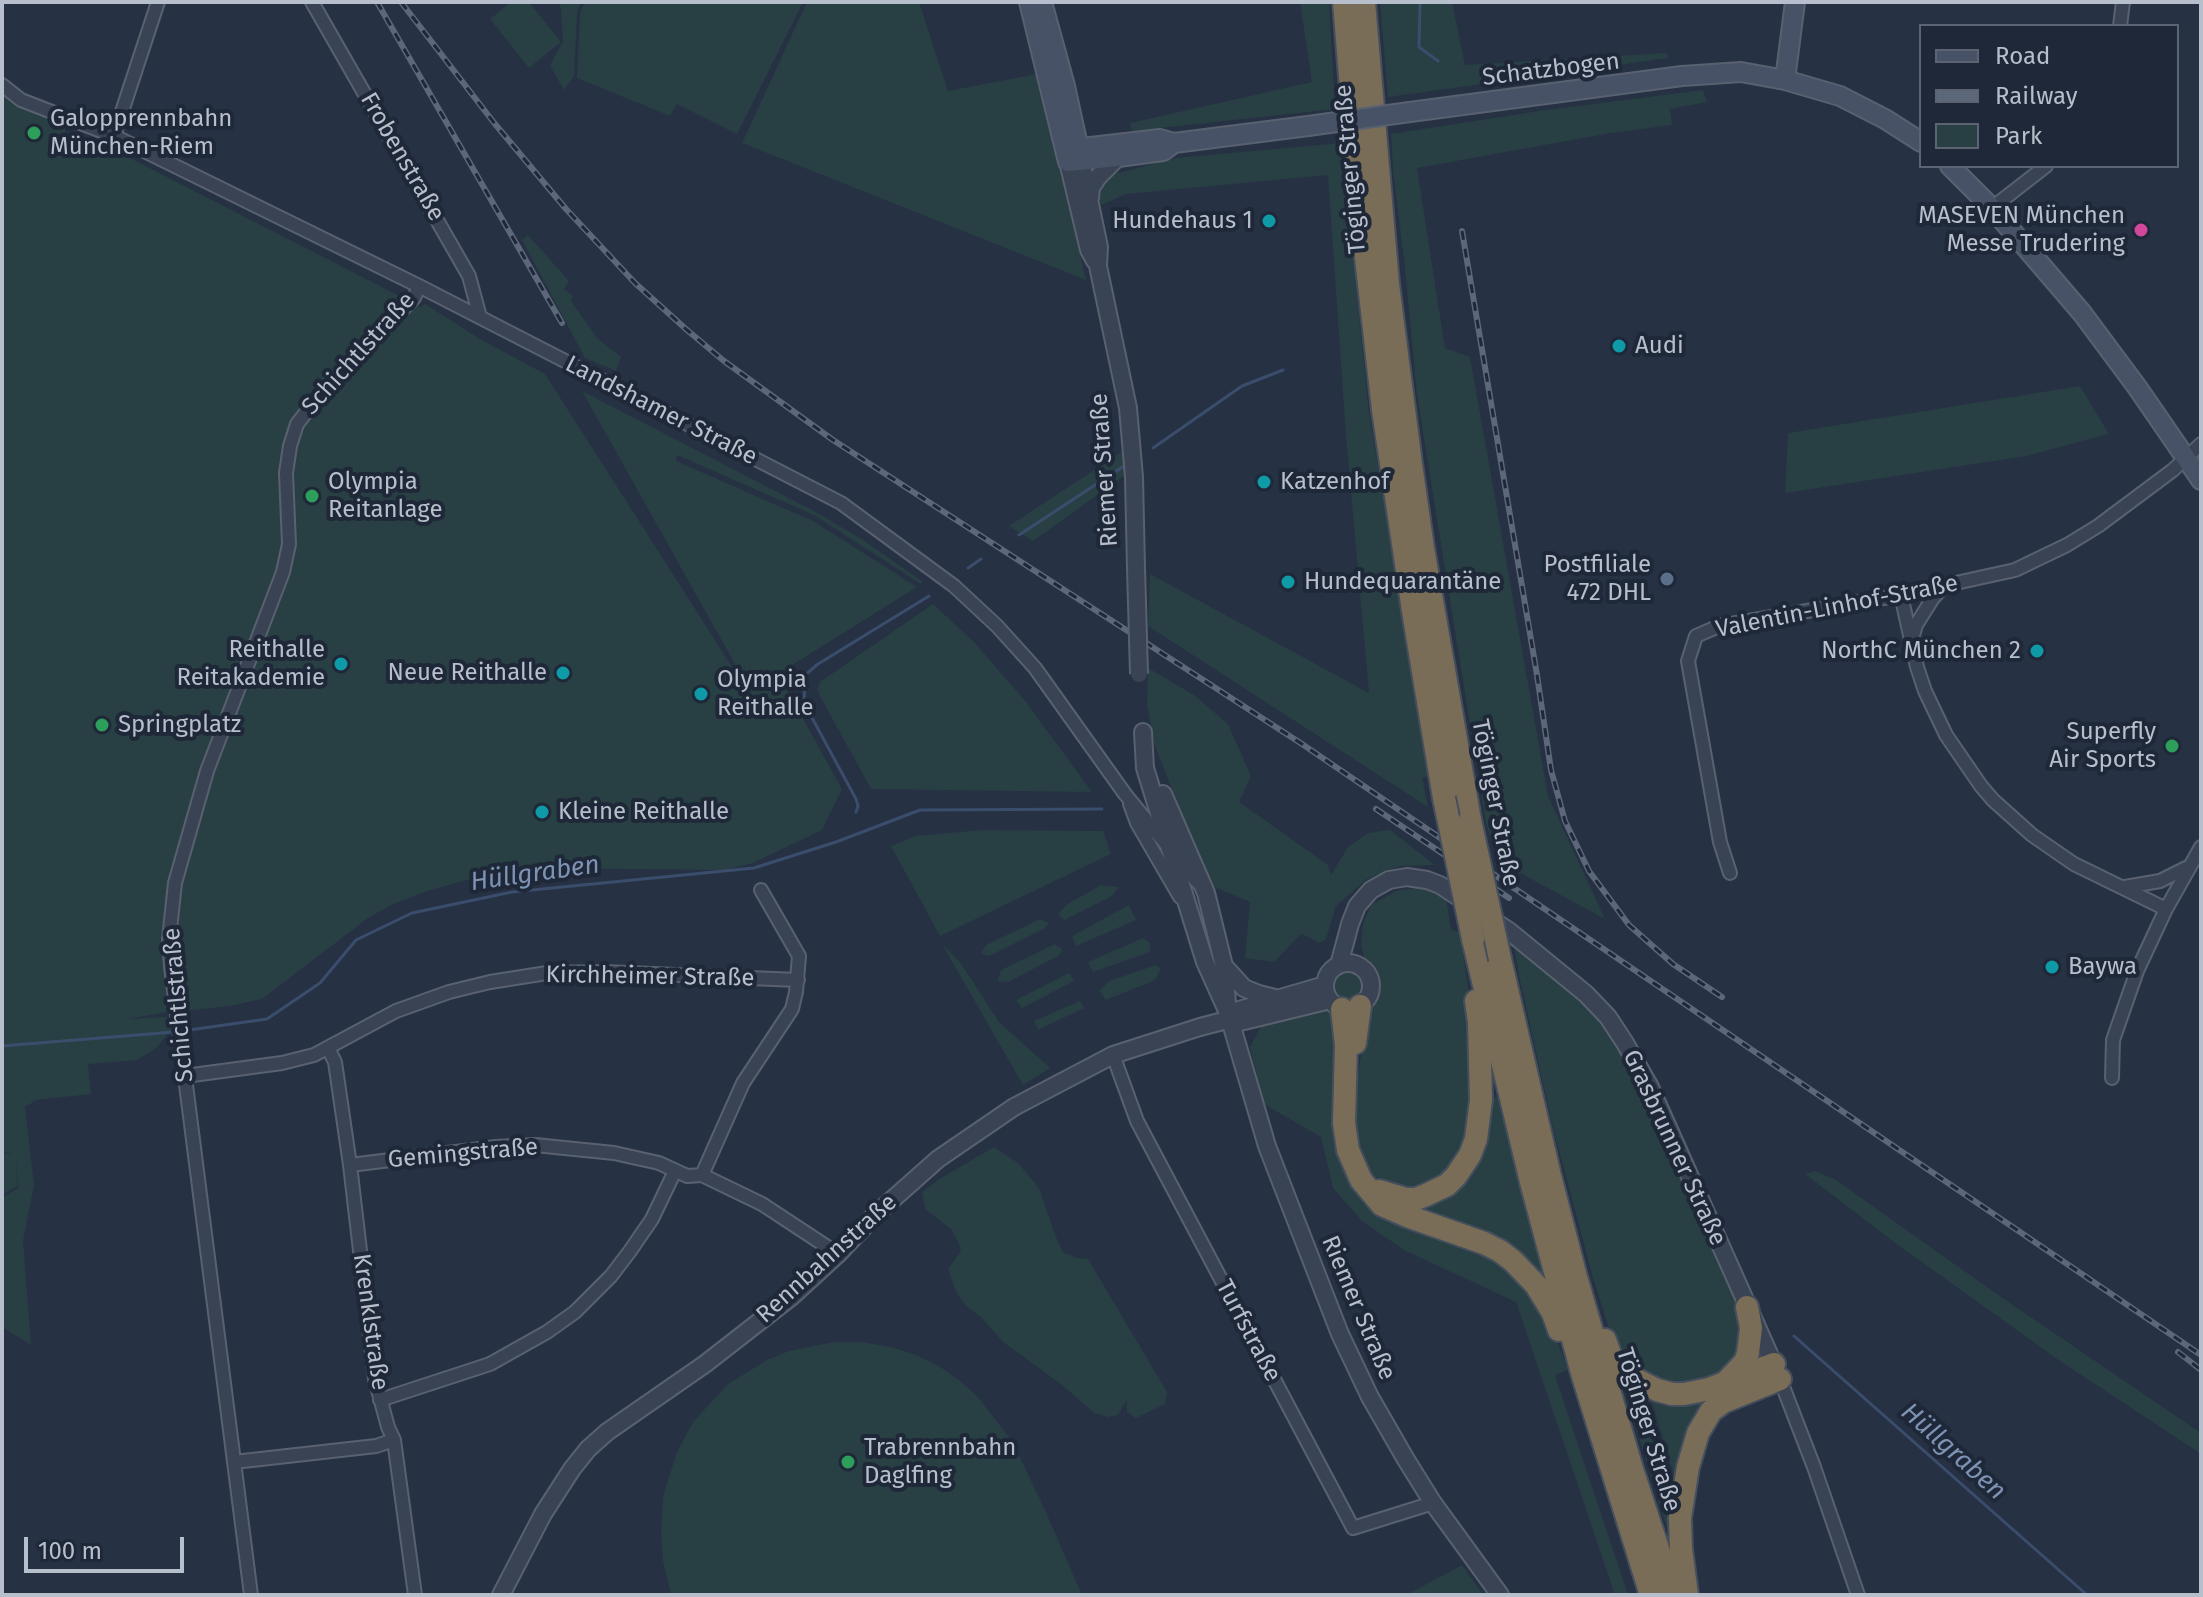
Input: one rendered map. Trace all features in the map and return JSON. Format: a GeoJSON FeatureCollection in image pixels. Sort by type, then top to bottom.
{"type":"FeatureCollection","features":[{"type":"Feature","properties":{"kind":"highway","name":"Töginger Straße"},"geometry":{"type":"LineString","coordinates":[[1344,2],[1361,213],[1383,410],[1444,798],[1473,939],[1531,1182],[1582,1373],[1651,1595]]}},
{"type":"Feature","properties":{"kind":"highway","name":"Töginger Straße"},"geometry":{"type":"LineString","coordinates":[[1364,2],[1388,284],[1411,464],[1470,820],[1550,1176],[1576,1277],[1632,1469],[1673,1595]]}},
{"type":"Feature","properties":{"kind":"highway"},"geometry":{"type":"LineString","coordinates":[[1361,1180],[1383,1194],[1416,1199],[1447,1185],[1470,1155],[1476,1139],[1481,1100],[1479,1022],[1468,952],[1473,939]]}},
{"type":"Feature","properties":{"kind":"highway"},"geometry":{"type":"LineString","coordinates":[[1339,1000],[1346,1045],[1345,1134],[1352,1162],[1361,1180],[1382,1205],[1484,1243],[1513,1261],[1544,1297],[1582,1373]]}},
{"type":"Feature","properties":{"kind":"highway"},"geometry":{"type":"LineString","coordinates":[[1576,1277],[1595,1307],[1611,1357],[1629,1376],[1657,1390],[1672,1394],[1695,1393],[1726,1382],[1777,1372]]}},
{"type":"Feature","properties":{"kind":"highway"},"geometry":{"type":"LineString","coordinates":[[1726,1382],[1739,1370],[1748,1353],[1751,1328],[1747,1307]]}},
{"type":"Feature","properties":{"kind":"highway"},"geometry":{"type":"LineString","coordinates":[[1687,1595],[1680,1518],[1688,1467],[1698,1433],[1711,1411],[1777,1372]]}},
{"type":"Feature","properties":{"kind":"main road","name":"Riemer Straße"},"geometry":{"type":"LineString","coordinates":[[1029,2],[1073,155]]}},
{"type":"Feature","properties":{"kind":"main road","name":"Riemer Straße"},"geometry":{"type":"LineString","coordinates":[[1042,2],[1065,86],[1073,155]]}},
{"type":"Feature","properties":{"kind":"main road"},"geometry":{"type":"LineString","coordinates":[[1785,80],[1795,2]]}},
{"type":"Feature","properties":{"kind":"main road","name":"Schatzbogen"},"geometry":{"type":"LineString","coordinates":[[1073,155],[1160,139],[1174,143],[1710,73],[1741,72],[1785,80],[1840,96],[1919,141]]}},
{"type":"Feature","properties":{"kind":"main road","name":"Schatzbogen"},"geometry":{"type":"LineString","coordinates":[[1073,155],[1118,157],[1163,151],[1174,143]]}},
{"type":"Feature","properties":{"kind":"main road"},"geometry":{"type":"LineString","coordinates":[[1952,168],[1992,208],[2082,313],[2201,480]]}},
{"type":"Feature","properties":{"kind":"street"},"geometry":{"type":"LineString","coordinates":[[114,136],[158,2]]}},
{"type":"Feature","properties":{"kind":"street","name":"Frobenstraße"},"geometry":{"type":"LineString","coordinates":[[312,2],[469,276],[480,317]]}},
{"type":"Feature","properties":{"kind":"street"},"geometry":{"type":"LineString","coordinates":[[2120,24],[2123,2]]}},
{"type":"Feature","properties":{"kind":"street","name":"Landshamer Straße"},"geometry":{"type":"LineString","coordinates":[[2,85],[21,100],[114,136],[419,286],[841,503],[925,562],[997,626],[1035,668],[1125,794],[1206,893]]}},
{"type":"Feature","properties":{"kind":"street","name":"Riemer Straße"},"geometry":{"type":"LineString","coordinates":[[1073,155],[1089,200],[1099,247],[1098,266],[1128,408],[1133,465],[1139,674]]}},
{"type":"Feature","properties":{"kind":"street","name":"Riemer Straße"},"geometry":{"type":"LineString","coordinates":[[1073,155],[1089,250],[1098,266]]}},
{"type":"Feature","properties":{"kind":"street"},"geometry":{"type":"LineString","coordinates":[[1089,200],[1091,188],[1098,177],[1118,157]]}},
{"type":"Feature","properties":{"kind":"street"},"geometry":{"type":"LineString","coordinates":[[1992,208],[2043,168]]}},
{"type":"Feature","properties":{"kind":"street","name":"Schichtlstraße"},"geometry":{"type":"LineString","coordinates":[[251,1595],[177,1020],[169,939],[175,883],[207,771],[283,572],[289,544],[286,473],[297,424],[326,387],[414,298],[419,286]]}},
{"type":"Feature","properties":{"kind":"street","name":"Valentin-Linhof-Straße"},"geometry":{"type":"LineString","coordinates":[[1730,873],[1720,842],[1688,661],[1696,636],[1719,626],[1901,595],[2015,570],[2067,545],[2130,503],[2201,444]]}},
{"type":"Feature","properties":{"kind":"street"},"geometry":{"type":"LineString","coordinates":[[1912,642],[1916,625],[1943,587]]}},
{"type":"Feature","properties":{"kind":"street"},"geometry":{"type":"LineString","coordinates":[[1901,595],[1925,691],[1963,762],[1993,800],[2032,835],[2074,864],[2166,909]]}},
{"type":"Feature","properties":{"kind":"street","name":"Riemer Straße"},"geometry":{"type":"LineString","coordinates":[[1230,1016],[1205,962],[1188,910],[1145,768],[1143,732],[1162,791],[1206,893],[1224,966],[1230,1016],[1267,1146],[1340,1334],[1388,1429],[1433,1503],[1500,1595]]}},
{"type":"Feature","properties":{"kind":"street","name":"Landshamer Straße"},"geometry":{"type":"LineString","coordinates":[[1125,794],[1137,823],[1188,910]]}},
{"type":"Feature","properties":{"kind":"street"},"geometry":{"type":"LineString","coordinates":[[2112,1078],[2113,1040],[2137,971],[2166,909],[2201,847]]}},
{"type":"Feature","properties":{"kind":"street"},"geometry":{"type":"LineString","coordinates":[[2123,887],[2160,881],[2189,866]]}},
{"type":"Feature","properties":{"kind":"street","name":"Grasbrunner Straße"},"geometry":{"type":"LineString","coordinates":[[1347,965],[1348,931],[1357,906],[1371,890],[1398,878],[1427,880],[1509,931],[1586,994],[1608,1017],[1641,1067],[1777,1372],[1858,1595]]}},
{"type":"Feature","properties":{"kind":"street"},"geometry":{"type":"LineString","coordinates":[[702,1175],[743,1083],[792,1009],[799,956],[761,890]]}},
{"type":"Feature","properties":{"kind":"street"},"geometry":{"type":"LineString","coordinates":[[1347,965],[1361,968],[1369,980],[1369,995],[1339,1000],[1329,973],[1347,965]]}},
{"type":"Feature","properties":{"kind":"street"},"geometry":{"type":"LineString","coordinates":[[1224,966],[1244,988],[1277,998]]}},
{"type":"Feature","properties":{"kind":"street","name":"Kirchheimer Straße"},"geometry":{"type":"LineString","coordinates":[[185,1076],[282,1063],[314,1055],[408,1006],[449,992],[547,973],[604,972],[798,980]]}},
{"type":"Feature","properties":{"kind":"street","name":"Rennbahnstraße"},"geometry":{"type":"LineString","coordinates":[[501,1595],[543,1514],[588,1449],[607,1432],[705,1364],[812,1279],[875,1215],[938,1159],[1014,1107],[1113,1055],[1277,998],[1339,1000]]}},
{"type":"Feature","properties":{"kind":"street","name":"Rennbahnstraße"},"geometry":{"type":"LineString","coordinates":[[1230,1016],[1240,1022],[1339,1000]]}},
{"type":"Feature","properties":{"kind":"street"},"geometry":{"type":"LineString","coordinates":[[1240,1056],[1249,1034],[1264,1017]]}},
{"type":"Feature","properties":{"kind":"street","name":"Krenklstraße"},"geometry":{"type":"LineString","coordinates":[[328,1048],[335,1062],[350,1165],[375,1379],[394,1440],[415,1595]]}},
{"type":"Feature","properties":{"kind":"street","name":"Turfstraße"},"geometry":{"type":"LineString","coordinates":[[1113,1055],[1137,1121],[1353,1528],[1433,1503]]}},
{"type":"Feature","properties":{"kind":"street","name":"Gemingstraße"},"geometry":{"type":"LineString","coordinates":[[350,1165],[535,1145],[614,1153],[659,1163],[687,1176],[702,1175],[762,1204],[838,1254]]}},
{"type":"Feature","properties":{"kind":"street"},"geometry":{"type":"LineString","coordinates":[[380,1400],[490,1364],[547,1332],[575,1312],[611,1276],[630,1251],[652,1219],[675,1171]]}},
{"type":"Feature","properties":{"kind":"street"},"geometry":{"type":"LineString","coordinates":[[234,1462],[376,1446],[394,1440]]}},
{"type":"Feature","properties":{"kind":"green space"},"geometry":{"type":"Polygon","coordinates":[[[511,2],[529,2],[561,42],[529,68],[490,19],[511,2]]]}},
{"type":"Feature","properties":{"kind":"green space"},"geometry":{"type":"Polygon","coordinates":[[[557,2],[581,2],[577,12],[574,76],[564,90],[550,65],[563,41],[561,8],[557,2]]]}},
{"type":"Feature","properties":{"kind":"green space"},"geometry":{"type":"Polygon","coordinates":[[[585,2],[803,2],[737,134],[677,104],[670,116],[577,78],[580,13],[585,2]]]}},
{"type":"Feature","properties":{"kind":"green space"},"geometry":{"type":"Polygon","coordinates":[[[807,2],[919,2],[948,91],[1037,74],[1086,280],[742,143],[807,2]]]}},
{"type":"Feature","properties":{"kind":"green space"},"geometry":{"type":"Polygon","coordinates":[[[1300,2],[1329,2],[1335,109],[1132,131],[1130,123],[1312,82],[1300,2]]]}},
{"type":"Feature","properties":{"kind":"green space"},"geometry":{"type":"Polygon","coordinates":[[[1380,2],[1452,2],[1465,65],[1667,53],[1668,58],[1388,97],[1380,2]]]}},
{"type":"Feature","properties":{"kind":"green space"},"geometry":{"type":"Polygon","coordinates":[[[1703,90],[1707,102],[1670,109],[1672,125],[1417,168],[1445,348],[1470,357],[1548,796],[1605,919],[1498,861],[1486,823],[1417,395],[1391,134],[1703,90]]]}},
{"type":"Feature","properties":{"kind":"green space","name":"Olympia Reitanlage"},"geometry":{"type":"Polygon","coordinates":[[[2,93],[24,108],[64,120],[68,155],[97,149],[124,155],[421,307],[425,304],[480,339],[545,374],[768,723],[582,391],[814,511],[922,581],[921,584],[814,515],[677,455],[676,461],[813,521],[917,587],[789,667],[786,688],[842,789],[822,830],[753,863],[725,870],[532,868],[495,872],[393,904],[368,918],[262,999],[129,1019],[166,1017],[171,1030],[156,1048],[137,1060],[88,1064],[91,1094],[36,1100],[25,1107],[34,1185],[23,1241],[31,1345],[2,1327],[2,1297],[6,1297],[2,1295],[2,1198],[18,1188],[16,1154],[17,1186],[2,1195],[2,1154],[14,1154],[2,1152],[2,93]]]}},
{"type":"Feature","properties":{"kind":"green space"},"geometry":{"type":"Polygon","coordinates":[[[1341,143],[1369,413],[1430,776],[1422,778],[1428,807],[1148,626],[1150,574],[1369,693],[1346,436],[1328,175],[1126,194],[1101,205],[1099,196],[1114,174],[1176,158],[1341,143]]]}},
{"type":"Feature","properties":{"kind":"green space"},"geometry":{"type":"Polygon","coordinates":[[[528,235],[569,281],[564,289],[573,296],[571,301],[598,339],[621,357],[616,371],[585,358],[522,240],[528,235]]]}},
{"type":"Feature","properties":{"kind":"green space"},"geometry":{"type":"Polygon","coordinates":[[[2080,386],[2109,434],[2026,456],[1785,493],[1788,433],[2080,386]]]}},
{"type":"Feature","properties":{"kind":"green space"},"geometry":{"type":"Polygon","coordinates":[[[1123,451],[1125,475],[1033,541],[1009,526],[1123,451]]]}},
{"type":"Feature","properties":{"kind":"green space"},"geometry":{"type":"Polygon","coordinates":[[[933,604],[974,642],[1026,702],[1092,792],[871,789],[817,690],[820,682],[933,604]]]}},
{"type":"Feature","properties":{"kind":"green space"},"geometry":{"type":"Polygon","coordinates":[[[1148,668],[1194,695],[1228,724],[1251,776],[1239,802],[1328,865],[1331,875],[1348,847],[1368,833],[1390,830],[1435,865],[1400,866],[1367,879],[1336,906],[1326,939],[1320,943],[1301,934],[1274,962],[1245,958],[1250,902],[1210,885],[1155,746],[1147,705],[1148,668]]]}},
{"type":"Feature","properties":{"kind":"green space"},"geometry":{"type":"Polygon","coordinates":[[[983,830],[1103,831],[1111,854],[940,936],[891,846],[915,836],[983,830]]]}},
{"type":"Feature","properties":{"kind":"green space"},"geometry":{"type":"Polygon","coordinates":[[[1101,885],[1119,887],[1112,896],[1064,920],[1058,914],[1066,905],[1101,885]]]}},
{"type":"Feature","properties":{"kind":"green space"},"geometry":{"type":"Polygon","coordinates":[[[1420,887],[1446,897],[1451,929],[1460,933],[1472,1013],[1477,1108],[1456,1169],[1409,1192],[1388,1186],[1371,1173],[1356,1133],[1356,1091],[1367,1011],[1378,992],[1379,979],[1365,960],[1361,945],[1363,924],[1371,905],[1396,891],[1420,887]]]}},
{"type":"Feature","properties":{"kind":"green space"},"geometry":{"type":"Polygon","coordinates":[[[1129,905],[1136,920],[1076,946],[1072,936],[1129,905]]]}},
{"type":"Feature","properties":{"kind":"green space"},"geometry":{"type":"Polygon","coordinates":[[[1040,919],[1049,923],[1045,928],[989,956],[981,953],[986,945],[1040,919]]]}},
{"type":"Feature","properties":{"kind":"green space"},"geometry":{"type":"Polygon","coordinates":[[[1143,938],[1150,943],[1150,952],[1093,972],[1088,962],[1143,938]]]}},
{"type":"Feature","properties":{"kind":"green space"},"geometry":{"type":"Polygon","coordinates":[[[942,944],[960,962],[999,1022],[1050,1068],[1023,1085],[942,944]]]}},
{"type":"Feature","properties":{"kind":"green space"},"geometry":{"type":"Polygon","coordinates":[[[1055,944],[1063,950],[1058,956],[1008,982],[997,981],[1001,970],[1055,944]]]}},
{"type":"Feature","properties":{"kind":"green space"},"geometry":{"type":"Polygon","coordinates":[[[1514,944],[1569,985],[1612,1029],[1644,1086],[1747,1329],[1745,1346],[1718,1378],[1688,1388],[1642,1376],[1614,1344],[1553,1128],[1514,944]]]}},
{"type":"Feature","properties":{"kind":"green space"},"geometry":{"type":"Polygon","coordinates":[[[1156,965],[1161,969],[1155,980],[1106,1000],[1099,991],[1109,981],[1156,965]]]}},
{"type":"Feature","properties":{"kind":"green space"},"geometry":{"type":"Polygon","coordinates":[[[1348,971],[1360,975],[1364,987],[1360,999],[1348,1003],[1336,999],[1332,987],[1336,975],[1348,971]]]}},
{"type":"Feature","properties":{"kind":"green space"},"geometry":{"type":"Polygon","coordinates":[[[1069,973],[1074,981],[1022,1008],[1016,1000],[1069,973]]]}},
{"type":"Feature","properties":{"kind":"green space"},"geometry":{"type":"Polygon","coordinates":[[[1080,1001],[1084,1008],[1038,1030],[1034,1021],[1080,1001]]]}},
{"type":"Feature","properties":{"kind":"green space"},"geometry":{"type":"Polygon","coordinates":[[[1327,1008],[1336,1014],[1340,1026],[1332,1107],[1339,1148],[1348,1176],[1514,1265],[1548,1317],[1568,1370],[1555,1375],[1628,1595],[1615,1595],[1516,1302],[1404,1250],[1362,1221],[1333,1188],[1321,1137],[1264,1104],[1250,1047],[1264,1021],[1327,1008]]]}},
{"type":"Feature","properties":{"kind":"green space"},"geometry":{"type":"Polygon","coordinates":[[[1497,1096],[1547,1284],[1393,1201],[1475,1166],[1489,1128],[1489,1100],[1497,1096]]]}},
{"type":"Feature","properties":{"kind":"green space"},"geometry":{"type":"Polygon","coordinates":[[[994,1147],[1018,1163],[1039,1188],[1063,1252],[1088,1259],[1167,1392],[1165,1404],[1136,1418],[1127,1412],[1127,1400],[1118,1415],[1108,1417],[1094,1413],[1061,1384],[1003,1342],[956,1292],[948,1269],[961,1251],[958,1242],[952,1230],[925,1209],[922,1192],[994,1147]]]}},
{"type":"Feature","properties":{"kind":"green space"},"geometry":{"type":"Polygon","coordinates":[[[1815,1171],[1836,1180],[2201,1433],[2201,1454],[2057,1359],[1898,1245],[1805,1174],[1815,1171]]]}},
{"type":"Feature","properties":{"kind":"green space","name":"Trabrennbahn Daglfing"},"geometry":{"type":"Polygon","coordinates":[[[834,1342],[861,1342],[916,1355],[939,1366],[977,1396],[1012,1441],[1082,1595],[671,1595],[663,1561],[663,1496],[677,1452],[693,1422],[728,1384],[767,1360],[789,1351],[834,1342]]]}},
{"type":"Feature","properties":{"kind":"green space"},"geometry":{"type":"Polygon","coordinates":[[[1618,1370],[1635,1386],[1677,1519],[1681,1573],[1618,1370]]]}},
{"type":"Feature","properties":{"kind":"green space"},"geometry":{"type":"Polygon","coordinates":[[[1649,1393],[1718,1394],[1678,1488],[1649,1393]]]}},
{"type":"Feature","properties":{"kind":"green space"},"geometry":{"type":"Polygon","coordinates":[[[1462,1565],[1483,1595],[1406,1595],[1462,1565]]]}},
{"type":"Feature","properties":{"kind":"waterway"},"geometry":{"type":"LineString","coordinates":[[1420,2],[1419,47],[1438,61]]}},
{"type":"Feature","properties":{"kind":"waterway"},"geometry":{"type":"LineString","coordinates":[[1153,448],[1242,386],[1283,370]]}},
{"type":"Feature","properties":{"kind":"waterway"},"geometry":{"type":"LineString","coordinates":[[1019,535],[1124,466]]}},
{"type":"Feature","properties":{"kind":"waterway"},"geometry":{"type":"LineString","coordinates":[[968,568],[981,559]]}},
{"type":"Feature","properties":{"kind":"waterway"},"geometry":{"type":"LineString","coordinates":[[856,812],[856,799],[804,703],[805,675],[929,596]]}},
{"type":"Feature","properties":{"kind":"waterway","name":"Hüllgraben"},"geometry":{"type":"LineString","coordinates":[[182,1031],[267,1019],[320,983],[356,940],[412,913],[512,892],[754,868],[836,842],[920,810],[1102,809]]}},
{"type":"Feature","properties":{"kind":"waterway","name":"Hüllgraben"},"geometry":{"type":"LineString","coordinates":[[2,1046],[174,1032]]}},
{"type":"Feature","properties":{"kind":"waterway","name":"Hüllgraben"},"geometry":{"type":"LineString","coordinates":[[1794,1336],[2087,1595]]}},
{"type":"Feature","properties":{"kind":"railway"},"geometry":{"type":"LineString","coordinates":[[377,2],[562,323]]}},
{"type":"Feature","properties":{"kind":"railway"},"geometry":{"type":"LineString","coordinates":[[401,2],[495,124],[566,209],[635,283],[724,361],[833,440],[1302,744],[2201,1355]]}},
{"type":"Feature","properties":{"kind":"railway"},"geometry":{"type":"LineString","coordinates":[[1462,231],[1551,770],[1565,821],[1589,871],[1629,925],[1673,964],[1722,997]]}},
{"type":"Feature","properties":{"kind":"railway"},"geometry":{"type":"LineString","coordinates":[[1376,809],[1509,898]]}},
{"type":"Feature","properties":{"kind":"railway"},"geometry":{"type":"LineString","coordinates":[[2178,1352],[2201,1370]]}},
{"type":"Feature","properties":{"kind":"place","name":"Galopprennbahn München-Riem"},"geometry":{"type":"Point","coordinates":[34,133]}},
{"type":"Feature","properties":{"kind":"place","name":"Hundehaus 1"},"geometry":{"type":"Point","coordinates":[1269,221]}},
{"type":"Feature","properties":{"kind":"place","name":"MASEVEN München Messe Trudering"},"geometry":{"type":"Point","coordinates":[2141,230]}},
{"type":"Feature","properties":{"kind":"place","name":"Audi"},"geometry":{"type":"Point","coordinates":[1619,346]}},
{"type":"Feature","properties":{"kind":"place","name":"Katzenhof"},"geometry":{"type":"Point","coordinates":[1264,482]}},
{"type":"Feature","properties":{"kind":"place","name":"Olympia Reitanlage"},"geometry":{"type":"Point","coordinates":[312,496]}},
{"type":"Feature","properties":{"kind":"place","name":"Postfiliale 472 DHL"},"geometry":{"type":"Point","coordinates":[1667,579]}},
{"type":"Feature","properties":{"kind":"place","name":"Hundequarantäne"},"geometry":{"type":"Point","coordinates":[1288,582]}},
{"type":"Feature","properties":{"kind":"place","name":"NorthC München 2"},"geometry":{"type":"Point","coordinates":[2037,651]}},
{"type":"Feature","properties":{"kind":"place","name":"Reithalle Reitakademie"},"geometry":{"type":"Point","coordinates":[341,664]}},
{"type":"Feature","properties":{"kind":"place","name":"Neue Reithalle"},"geometry":{"type":"Point","coordinates":[563,673]}},
{"type":"Feature","properties":{"kind":"place","name":"Olympia Reithalle"},"geometry":{"type":"Point","coordinates":[701,694]}},
{"type":"Feature","properties":{"kind":"place","name":"Springplatz"},"geometry":{"type":"Point","coordinates":[102,725]}},
{"type":"Feature","properties":{"kind":"place","name":"Superfly Air Sports"},"geometry":{"type":"Point","coordinates":[2172,746]}},
{"type":"Feature","properties":{"kind":"place","name":"Kleine Reithalle"},"geometry":{"type":"Point","coordinates":[542,812]}},
{"type":"Feature","properties":{"kind":"place","name":"Baywa"},"geometry":{"type":"Point","coordinates":[2052,967]}},
{"type":"Feature","properties":{"kind":"place","name":"Trabrennbahn Daglfing"},"geometry":{"type":"Point","coordinates":[848,1462]}}]}
